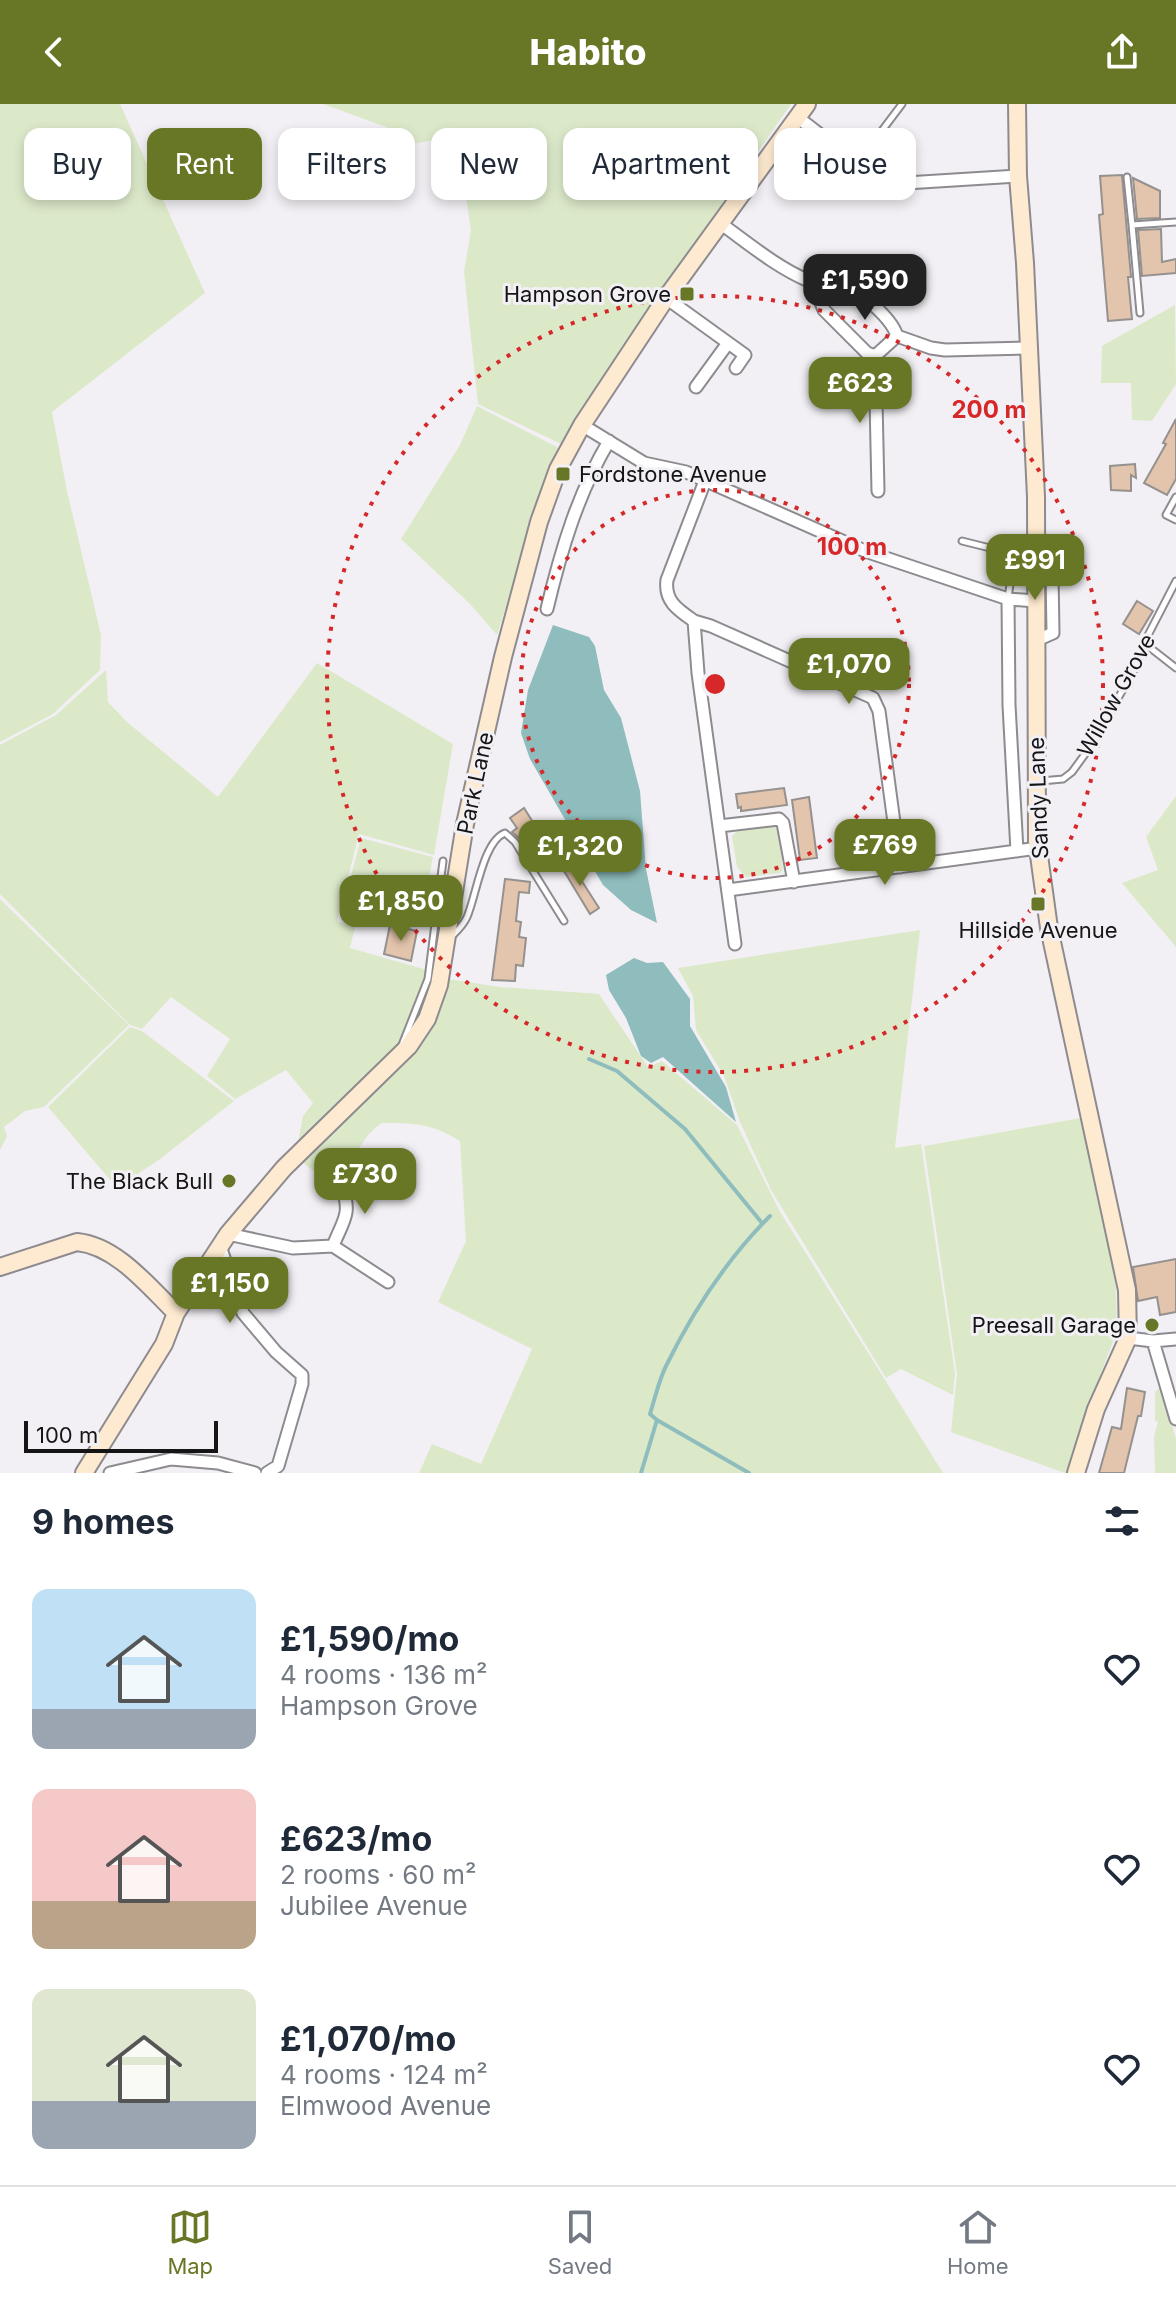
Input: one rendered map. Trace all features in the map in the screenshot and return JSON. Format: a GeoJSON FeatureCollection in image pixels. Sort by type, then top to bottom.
{"type":"FeatureCollection","features":[{"type":"Feature","properties":{"kind":"main road","name":"Sandy Lane"},"geometry":{"type":"LineString","coordinates":[[1017,104],[1037,563],[1038,848],[1049,928],[1127,1290],[1128,1338],[1096,1409],[1076,1473]]}},
{"type":"Feature","properties":{"kind":"main road","name":"Park Lane"},"geometry":{"type":"LineString","coordinates":[[84,1473],[164,1344],[176,1313],[224,1240],[284,1168],[402,1054],[427,1019],[439,985],[465,824],[519,591],[552,483],[582,425],[666,298],[802,110]]}},
{"type":"Feature","properties":{"kind":"main road"},"geometry":{"type":"LineString","coordinates":[[0,1267],[77,1242],[86,1243],[112,1255],[128,1267],[176,1313]]}},
{"type":"Feature","properties":{"kind":"street"},"geometry":{"type":"LineString","coordinates":[[802,110],[821,128]]}},
{"type":"Feature","properties":{"kind":"street"},"geometry":{"type":"LineString","coordinates":[[916,182],[1018,176]]}},
{"type":"Feature","properties":{"kind":"street"},"geometry":{"type":"LineString","coordinates":[[720,223],[775,263],[813,283],[834,281],[849,288],[886,318],[897,336]]}},
{"type":"Feature","properties":{"kind":"street"},"geometry":{"type":"LineString","coordinates":[[813,283],[824,310],[834,323],[867,353],[875,356]]}},
{"type":"Feature","properties":{"kind":"street"},"geometry":{"type":"LineString","coordinates":[[666,298],[745,355],[736,368]]}},
{"type":"Feature","properties":{"kind":"street"},"geometry":{"type":"LineString","coordinates":[[897,336],[945,350],[1030,348]]}},
{"type":"Feature","properties":{"kind":"street"},"geometry":{"type":"LineString","coordinates":[[878,491],[875,356],[897,336]]}},
{"type":"Feature","properties":{"kind":"street"},"geometry":{"type":"LineString","coordinates":[[696,387],[728,343]]}},
{"type":"Feature","properties":{"kind":"street"},"geometry":{"type":"LineString","coordinates":[[582,425],[644,463],[672,468],[705,481],[865,551],[1008,599],[1036,601]]}},
{"type":"Feature","properties":{"kind":"street"},"geometry":{"type":"LineString","coordinates":[[547,609],[574,514],[609,441]]}},
{"type":"Feature","properties":{"kind":"street"},"geometry":{"type":"LineString","coordinates":[[705,481],[667,580],[665,590],[669,600],[694,621],[873,698],[879,711],[900,867]]}},
{"type":"Feature","properties":{"kind":"street"},"geometry":{"type":"LineString","coordinates":[[1035,641],[1053,633],[1052,574],[1037,563]]}},
{"type":"Feature","properties":{"kind":"street","name":"Sandy Lane"},"geometry":{"type":"LineString","coordinates":[[1008,599],[1009,705],[1017,851]]}},
{"type":"Feature","properties":{"kind":"street"},"geometry":{"type":"LineString","coordinates":[[694,621],[693,639],[735,944]]}},
{"type":"Feature","properties":{"kind":"street"},"geometry":{"type":"LineString","coordinates":[[719,826],[779,819],[783,823],[794,882]]}},
{"type":"Feature","properties":{"kind":"street"},"geometry":{"type":"LineString","coordinates":[[728,890],[1038,848]]}},
{"type":"Feature","properties":{"kind":"street"},"geometry":{"type":"LineString","coordinates":[[333,1246],[347,1214],[348,1204],[342,1187],[354,1170]]}},
{"type":"Feature","properties":{"kind":"street"},"geometry":{"type":"LineString","coordinates":[[272,1470],[302,1384],[302,1375],[276,1352],[243,1313],[224,1240],[293,1248],[333,1246],[388,1282]]}},
{"type":"Feature","properties":{"kind":"street"},"geometry":{"type":"LineString","coordinates":[[190,1291],[207,1301]]}},
{"type":"Feature","properties":{"kind":"street"},"geometry":{"type":"LineString","coordinates":[[1128,1338],[1153,1341],[1176,1339]]}},
{"type":"Feature","properties":{"kind":"street"},"geometry":{"type":"LineString","coordinates":[[1153,1341],[1176,1419]]}},
{"type":"Feature","properties":{"kind":"street"},"geometry":{"type":"LineString","coordinates":[[110,1473],[171,1459],[218,1463],[255,1473]]}},
{"type":"Feature","properties":{"kind":"lane"},"geometry":{"type":"LineString","coordinates":[[884,128],[902,104]]}},
{"type":"Feature","properties":{"kind":"lane"},"geometry":{"type":"LineString","coordinates":[[1127,177],[1140,313]]}},
{"type":"Feature","properties":{"kind":"lane"},"geometry":{"type":"LineString","coordinates":[[1132,225],[1176,222]]}},
{"type":"Feature","properties":{"kind":"lane"},"geometry":{"type":"LineString","coordinates":[[1176,497],[1166,515],[1176,520]]}},
{"type":"Feature","properties":{"kind":"lane"},"geometry":{"type":"LineString","coordinates":[[962,541],[1010,553],[1013,563],[1008,599]]}},
{"type":"Feature","properties":{"kind":"lane","name":"Willow Grove"},"geometry":{"type":"LineString","coordinates":[[1036,782],[1063,779],[1079,763],[1136,667],[1144,643],[1175,585]]}},
{"type":"Feature","properties":{"kind":"lane"},"geometry":{"type":"LineString","coordinates":[[1144,643],[1176,668]]}},
{"type":"Feature","properties":{"kind":"lane"},"geometry":{"type":"LineString","coordinates":[[448,941],[462,926],[495,840],[505,833],[515,842],[564,921]]}},
{"type":"Feature","properties":{"kind":"lane"},"geometry":{"type":"LineString","coordinates":[[402,1054],[403,1039],[428,979],[443,861]]}},
{"type":"Feature","properties":{"kind":"green space"},"geometry":{"type":"Polygon","coordinates":[[[0,104],[120,104],[131,128],[24,128],[24,200],[131,200],[131,128],[147,164],[147,200],[163,200],[205,293],[52,412],[101,635],[100,670],[53,714],[0,742],[0,104]]]}},
{"type":"Feature","properties":{"kind":"green space"},"geometry":{"type":"Polygon","coordinates":[[[323,104],[791,104],[758,152],[758,128],[563,128],[563,200],[725,200],[561,444],[478,404],[464,272],[471,230],[466,200],[547,200],[547,128],[431,128],[431,141],[415,143],[415,128],[389,128],[323,104]]]}},
{"type":"Feature","properties":{"kind":"green space"},"geometry":{"type":"Polygon","coordinates":[[[1175,305],[1176,384],[1152,421],[1132,420],[1131,383],[1101,383],[1102,346],[1175,305]]]}},
{"type":"Feature","properties":{"kind":"green space"},"geometry":{"type":"Polygon","coordinates":[[[477,406],[559,448],[547,474],[497,635],[470,604],[401,539],[460,445],[477,406]]]}},
{"type":"Feature","properties":{"kind":"green space"},"geometry":{"type":"Polygon","coordinates":[[[317,663],[453,744],[434,855],[359,834],[337,921],[355,927],[350,948],[427,970],[400,1045],[298,1143],[303,1116],[313,1103],[286,1070],[235,1099],[207,1076],[230,1039],[171,997],[142,1029],[130,1025],[0,894],[0,745],[56,715],[106,670],[108,702],[127,722],[218,797],[317,663]]]}},
{"type":"Feature","properties":{"kind":"green space"},"geometry":{"type":"Polygon","coordinates":[[[1176,796],[1176,947],[1122,883],[1158,870],[1146,837],[1176,796]]]}},
{"type":"Feature","properties":{"kind":"green space"},"geometry":{"type":"Polygon","coordinates":[[[771,825],[779,829],[783,870],[746,877],[737,867],[732,837],[744,828],[771,825]]]}},
{"type":"Feature","properties":{"kind":"green space"},"geometry":{"type":"Polygon","coordinates":[[[361,838],[433,857],[419,927],[342,909],[361,838]]]}},
{"type":"Feature","properties":{"kind":"green space"},"geometry":{"type":"Polygon","coordinates":[[[0,899],[129,1025],[44,1107],[25,1111],[4,1127],[7,1136],[0,1150],[0,899]]]}},
{"type":"Feature","properties":{"kind":"green space"},"geometry":{"type":"Polygon","coordinates":[[[920,930],[895,1148],[921,1144],[955,1373],[953,1395],[901,1369],[886,1378],[771,1190],[740,1122],[724,1076],[696,1030],[693,996],[678,968],[920,930]]]}},
{"type":"Feature","properties":{"kind":"green space"},"geometry":{"type":"Polygon","coordinates":[[[448,979],[500,987],[599,994],[648,1067],[662,1061],[737,1125],[779,1210],[943,1473],[419,1473],[432,1444],[481,1464],[532,1349],[438,1302],[466,1241],[460,1141],[422,1125],[382,1123],[361,1145],[334,1187],[301,1161],[426,1036],[448,979]]]}},
{"type":"Feature","properties":{"kind":"green space"},"geometry":{"type":"Polygon","coordinates":[[[130,1027],[142,1031],[234,1101],[117,1188],[48,1107],[130,1027]]]}},
{"type":"Feature","properties":{"kind":"green space"},"geometry":{"type":"Polygon","coordinates":[[[1081,1118],[1107,1227],[1116,1288],[1117,1331],[1086,1412],[1070,1473],[1065,1473],[951,1432],[957,1374],[924,1146],[1081,1118]]]}},
{"type":"Feature","properties":{"kind":"green space"},"geometry":{"type":"Polygon","coordinates":[[[1161,1387],[1176,1439],[1176,1473],[1155,1473],[1154,1436],[1158,1422],[1155,1421],[1155,1392],[1161,1387]]]}},
{"type":"Feature","properties":{"kind":"water"},"geometry":{"type":"Polygon","coordinates":[[[553,625],[589,637],[595,646],[604,690],[621,718],[640,791],[646,869],[657,923],[631,910],[603,885],[530,759],[521,733],[528,690],[553,625]]]}},
{"type":"Feature","properties":{"kind":"water"},"geometry":{"type":"Polygon","coordinates":[[[634,958],[647,963],[663,962],[690,999],[690,1026],[726,1087],[736,1122],[663,1057],[651,1063],[641,1056],[626,1018],[609,990],[606,975],[634,958]]]}},
{"type":"Feature","properties":{"kind":"building"},"geometry":{"type":"Polygon","coordinates":[[[1122,175],[1132,319],[1108,321],[1099,215],[1103,214],[1100,176],[1122,175]]]}},
{"type":"Feature","properties":{"kind":"building"},"geometry":{"type":"Polygon","coordinates":[[[1133,178],[1160,191],[1160,218],[1137,219],[1133,178]]]}},
{"type":"Feature","properties":{"kind":"building"},"geometry":{"type":"Polygon","coordinates":[[[1161,229],[1162,262],[1176,259],[1176,273],[1142,276],[1138,230],[1161,229]]]}},
{"type":"Feature","properties":{"kind":"building"},"geometry":{"type":"Polygon","coordinates":[[[1176,419],[1176,479],[1167,495],[1144,483],[1176,419]]]}},
{"type":"Feature","properties":{"kind":"building"},"geometry":{"type":"Polygon","coordinates":[[[1135,464],[1136,478],[1131,475],[1131,491],[1111,490],[1110,466],[1135,464]]]}},
{"type":"Feature","properties":{"kind":"building"},"geometry":{"type":"Polygon","coordinates":[[[1137,601],[1153,611],[1139,634],[1123,624],[1137,601]]]}},
{"type":"Feature","properties":{"kind":"building"},"geometry":{"type":"Polygon","coordinates":[[[784,788],[787,805],[741,811],[741,807],[738,808],[736,794],[784,788]]]}},
{"type":"Feature","properties":{"kind":"building"},"geometry":{"type":"Polygon","coordinates":[[[809,797],[817,858],[800,860],[792,800],[809,797]]]}},
{"type":"Feature","properties":{"kind":"building"},"geometry":{"type":"Polygon","coordinates":[[[524,808],[557,860],[540,871],[520,839],[512,832],[517,828],[510,818],[524,808]]]}},
{"type":"Feature","properties":{"kind":"building"},"geometry":{"type":"Polygon","coordinates":[[[569,861],[599,908],[590,914],[561,866],[569,861]]]}},
{"type":"Feature","properties":{"kind":"building"},"geometry":{"type":"Polygon","coordinates":[[[505,879],[530,882],[529,893],[519,892],[516,921],[521,922],[519,937],[526,938],[523,966],[516,965],[515,981],[492,980],[505,879]]]}},
{"type":"Feature","properties":{"kind":"building"},"geometry":{"type":"Polygon","coordinates":[[[390,925],[417,931],[411,961],[384,954],[390,925]]]}},
{"type":"Feature","properties":{"kind":"building"},"geometry":{"type":"Polygon","coordinates":[[[1176,1259],[1176,1312],[1160,1315],[1157,1297],[1138,1301],[1133,1267],[1176,1259]]]}},
{"type":"Feature","properties":{"kind":"building"},"geometry":{"type":"Polygon","coordinates":[[[1127,1388],[1145,1392],[1124,1473],[1099,1473],[1112,1427],[1121,1429],[1127,1388]]]}},
{"type":"Feature","properties":{"kind":"waterway"},"geometry":{"type":"LineString","coordinates":[[589,1059],[617,1071],[685,1129],[762,1223]]}},
{"type":"Feature","properties":{"kind":"waterway"},"geometry":{"type":"LineString","coordinates":[[641,1473],[657,1420],[650,1414],[666,1366],[712,1286],[770,1216]]}},
{"type":"Feature","properties":{"kind":"waterway"},"geometry":{"type":"LineString","coordinates":[[657,1420],[749,1473]]}},
{"type":"Feature","properties":{"kind":"place","name":"Hampson Grove"},"geometry":{"type":"Point","coordinates":[687,294]}},
{"type":"Feature","properties":{"kind":"place","name":"Fordstone Avenue"},"geometry":{"type":"Point","coordinates":[563,474]}},
{"type":"Feature","properties":{"kind":"place","name":"Hillside Avenue"},"geometry":{"type":"Point","coordinates":[1038,904]}},
{"type":"Feature","properties":{"kind":"place","name":"The Black Bull"},"geometry":{"type":"Point","coordinates":[229,1181]}},
{"type":"Feature","properties":{"kind":"place","name":"Preesall Garage"},"geometry":{"type":"Point","coordinates":[1152,1325]}}]}
